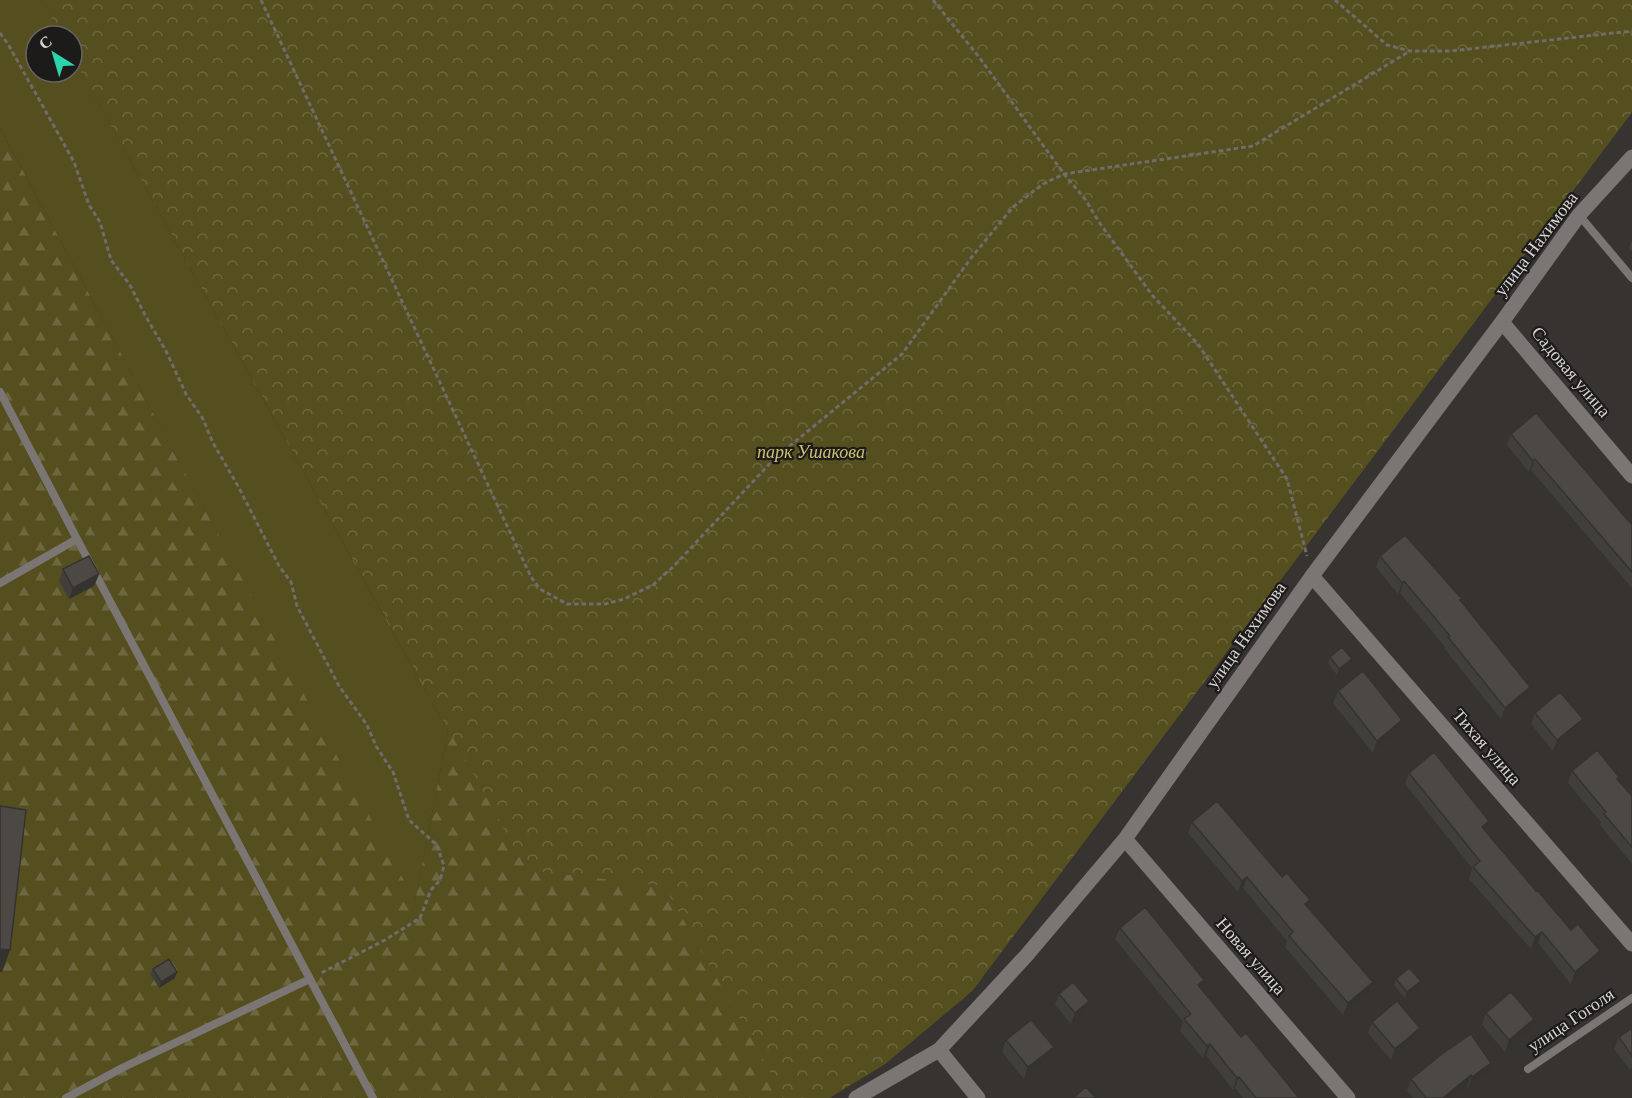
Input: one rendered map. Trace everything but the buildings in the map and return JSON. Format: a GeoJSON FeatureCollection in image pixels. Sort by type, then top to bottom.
{"type":"FeatureCollection","features":[{"type":"Feature","properties":{"kind":"street","name":"улица Нахимова"},"geometry":{"type":"LineString","coordinates":[[856,1098],[939,1050],[1026,956],[1125,839],[1312,576],[1579,215],[1631,162]]}},
{"type":"Feature","properties":{"kind":"street","name":"Садовая улица"},"geometry":{"type":"LineString","coordinates":[[1502,322],[1632,476]]}},
{"type":"Feature","properties":{"kind":"street","name":"Тихая улица"},"geometry":{"type":"LineString","coordinates":[[1312,576],[1632,944]]}},
{"type":"Feature","properties":{"kind":"street","name":"Новая улица"},"geometry":{"type":"LineString","coordinates":[[1125,839],[1348,1098]]}},
{"type":"Feature","properties":{"kind":"street"},"geometry":{"type":"LineString","coordinates":[[939,1050],[978,1098]]}},
{"type":"Feature","properties":{"kind":"lane"},"geometry":{"type":"LineString","coordinates":[[1579,215],[1632,278]]}},
{"type":"Feature","properties":{"kind":"lane"},"geometry":{"type":"LineString","coordinates":[[0,392],[373,1098]]}},
{"type":"Feature","properties":{"kind":"lane"},"geometry":{"type":"LineString","coordinates":[[0,583],[77,539]]}},
{"type":"Feature","properties":{"kind":"lane"},"geometry":{"type":"LineString","coordinates":[[66,1098],[124,1067],[310,979]]}},
{"type":"Feature","properties":{"kind":"lane","name":"улица Гоголя"},"geometry":{"type":"LineString","coordinates":[[1528,1069],[1632,998]]}},
{"type":"Feature","properties":{"kind":"path"},"geometry":{"type":"LineString","coordinates":[[261,0],[531,577],[540,589],[567,604],[605,604],[624,599],[653,585],[673,567],[775,458],[902,354],[971,258],[1012,207],[1043,184],[1064,174],[1253,146],[1410,51]]}},
{"type":"Feature","properties":{"kind":"path"},"geometry":{"type":"LineString","coordinates":[[933,0],[979,57],[1064,174],[1085,199],[1152,295],[1198,344],[1287,479],[1312,576]]}},
{"type":"Feature","properties":{"kind":"path"},"geometry":{"type":"LineString","coordinates":[[1335,0],[1387,45],[1410,51],[1451,51],[1632,31]]}},
{"type":"Feature","properties":{"kind":"path"},"geometry":{"type":"LineString","coordinates":[[0,33],[9,44],[74,162],[89,205],[100,222],[111,260],[130,285],[279,566],[291,582],[297,606],[339,686],[367,724],[376,746],[393,772],[409,820],[437,845],[444,866],[440,880],[430,890],[420,918],[385,940],[310,979]]}},
{"type":"Feature","properties":{"kind":"green space"},"geometry":{"type":"Polygon","coordinates":[[[0,0],[41,0],[54,24],[24,24],[24,84],[84,84],[84,78],[448,731],[415,902],[0,128],[0,0]]]}},
{"type":"Feature","properties":{"kind":"green space","name":"парк Ушакова"},"geometry":{"type":"Polygon","coordinates":[[[41,0],[1632,0],[1632,112],[972,991],[885,1064],[829,1098],[0,1098],[0,128],[415,901],[448,731],[84,78],[84,24],[54,24],[41,0]]]}},
{"type":"Feature","properties":{"kind":"green space","name":"парк Ушакова"},"geometry":{"type":"Polygon","coordinates":[[[41,0],[1632,0],[1632,112],[972,991],[885,1064],[829,1098],[785,1098],[664,886],[527,870],[84,77],[84,24],[54,24],[41,0]]]}}]}
